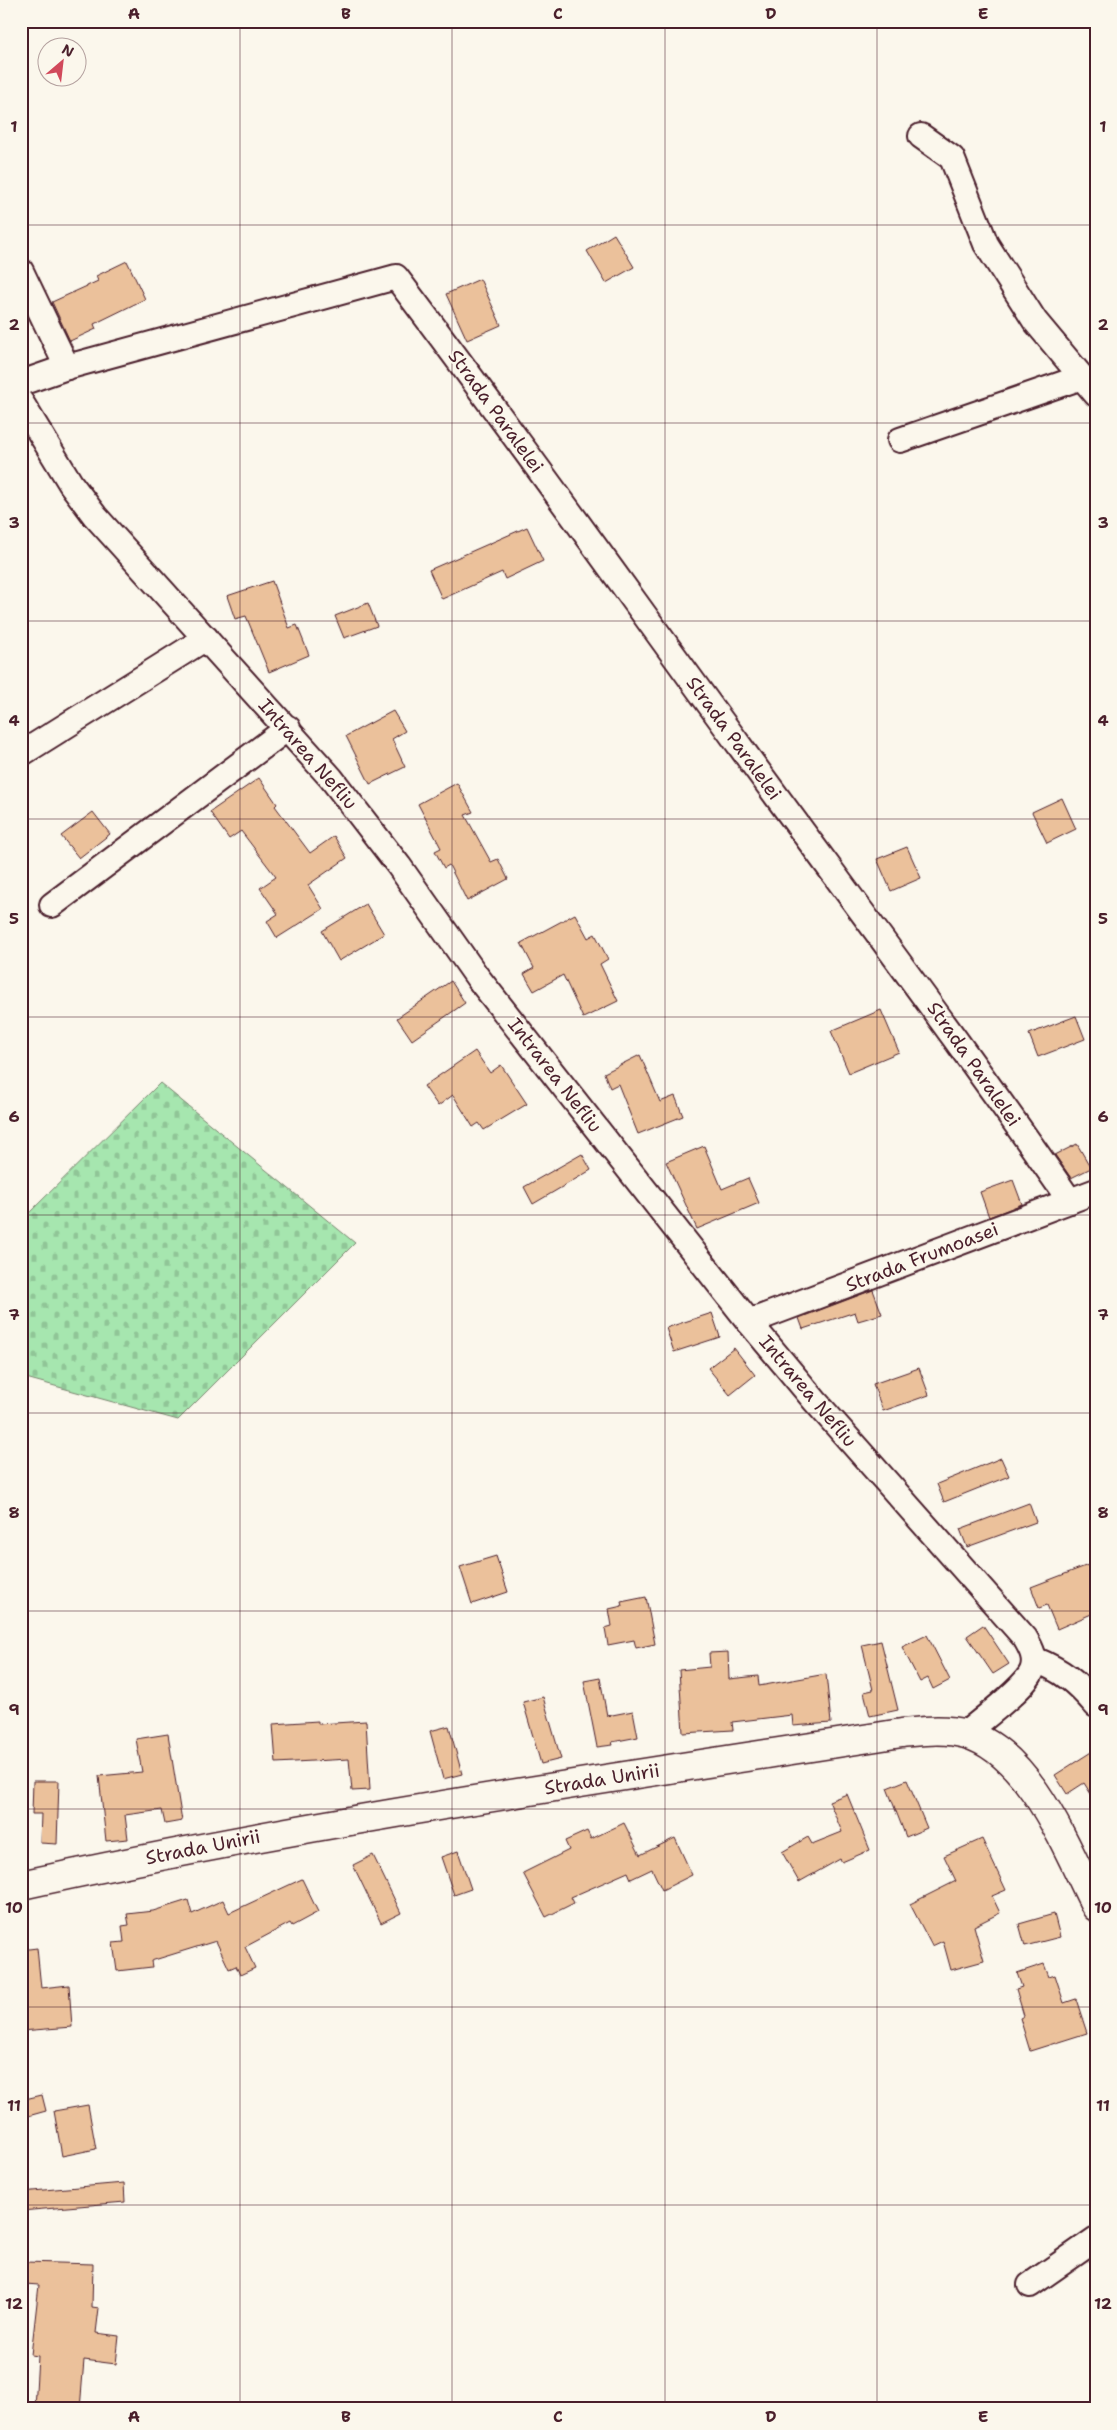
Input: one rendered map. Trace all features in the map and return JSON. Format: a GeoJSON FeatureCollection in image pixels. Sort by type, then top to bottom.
{"type":"FeatureCollection","features":[{"type":"Feature","properties":{"kind":"main road","name":"Strada Unirii"},"geometry":{"type":"LineString","coordinates":[[21,1885],[150,1856],[409,1809],[902,1733],[937,1730],[966,1734],[994,1747],[1009,1759],[1025,1777],[1060,1836],[1096,1908]]}},
{"type":"Feature","properties":{"kind":"street"},"geometry":{"type":"LineString","coordinates":[[900,440],[1089,385],[1035,321],[986,244],[952,158],[921,136]]}},
{"type":"Feature","properties":{"kind":"street"},"geometry":{"type":"LineString","coordinates":[[21,271],[67,367],[21,383]]}},
{"type":"Feature","properties":{"kind":"street","name":"Strada Paralelei"},"geometry":{"type":"LineString","coordinates":[[67,367],[396,277],[495,408],[781,802],[931,1004],[1070,1201]]}},
{"type":"Feature","properties":{"kind":"street","name":"Intrarea Nefliu"},"geometry":{"type":"LineString","coordinates":[[21,402],[71,484],[95,516],[288,728],[331,778],[399,866],[478,978],[749,1322],[815,1401],[1025,1638],[1031,1647],[1034,1660]]}},
{"type":"Feature","properties":{"kind":"street"},"geometry":{"type":"LineString","coordinates":[[21,754],[206,638]]}},
{"type":"Feature","properties":{"kind":"street"},"geometry":{"type":"LineString","coordinates":[[52,905],[288,728]]}},
{"type":"Feature","properties":{"kind":"street","name":"Strada Frumoasei"},"geometry":{"type":"LineString","coordinates":[[749,1322],[1096,1191]]}},
{"type":"Feature","properties":{"kind":"street"},"geometry":{"type":"LineString","coordinates":[[966,1734],[1026,1680],[1032,1671],[1034,1660],[1059,1669],[1071,1678],[1096,1705]]}},
{"type":"Feature","properties":{"kind":"street"},"geometry":{"type":"LineString","coordinates":[[1030,2285],[1096,2239]]}},
{"type":"Feature","properties":{"kind":"green space"},"geometry":{"type":"Polygon","coordinates":[[[160,1083],[355,1243],[178,1420],[26,1378],[21,1373],[21,1221],[160,1083]]]}},
{"type":"Feature","properties":{"kind":"building"},"geometry":{"type":"Polygon","coordinates":[[[614,234],[634,267],[606,283],[587,251],[614,234]]]}},
{"type":"Feature","properties":{"kind":"building"},"geometry":{"type":"Polygon","coordinates":[[[127,261],[145,299],[94,324],[96,329],[70,341],[52,302],[98,281],[96,276],[127,261]]]}},
{"type":"Feature","properties":{"kind":"building"},"geometry":{"type":"Polygon","coordinates":[[[480,279],[501,325],[467,340],[446,294],[480,279]]]}},
{"type":"Feature","properties":{"kind":"building"},"geometry":{"type":"Polygon","coordinates":[[[527,527],[543,561],[505,579],[502,572],[442,599],[429,570],[527,527]]]}},
{"type":"Feature","properties":{"kind":"building"},"geometry":{"type":"Polygon","coordinates":[[[272,581],[289,628],[297,625],[309,655],[269,672],[246,616],[235,619],[227,596],[272,581]]]}},
{"type":"Feature","properties":{"kind":"building"},"geometry":{"type":"Polygon","coordinates":[[[368,603],[377,626],[344,638],[335,616],[368,603]]]}},
{"type":"Feature","properties":{"kind":"building"},"geometry":{"type":"Polygon","coordinates":[[[393,711],[405,731],[392,739],[405,767],[370,784],[346,736],[393,711]]]}},
{"type":"Feature","properties":{"kind":"building"},"geometry":{"type":"Polygon","coordinates":[[[259,778],[277,804],[275,806],[310,853],[334,836],[347,858],[308,885],[323,909],[277,938],[267,921],[278,914],[260,888],[276,877],[241,831],[229,839],[210,812],[259,778]]]}},
{"type":"Feature","properties":{"kind":"building"},"geometry":{"type":"Polygon","coordinates":[[[457,783],[473,812],[465,815],[491,862],[498,859],[508,879],[467,901],[449,865],[444,868],[435,851],[441,848],[418,804],[457,783]]]}},
{"type":"Feature","properties":{"kind":"building"},"geometry":{"type":"Polygon","coordinates":[[[1062,798],[1076,829],[1047,843],[1032,812],[1062,798]]]}},
{"type":"Feature","properties":{"kind":"building"},"geometry":{"type":"Polygon","coordinates":[[[93,812],[110,834],[79,858],[61,836],[93,812]]]}},
{"type":"Feature","properties":{"kind":"building"},"geometry":{"type":"Polygon","coordinates":[[[907,847],[921,878],[891,891],[877,859],[907,847]]]}},
{"type":"Feature","properties":{"kind":"building"},"geometry":{"type":"Polygon","coordinates":[[[366,904],[384,934],[339,961],[322,931],[366,904]]]}},
{"type":"Feature","properties":{"kind":"building"},"geometry":{"type":"Polygon","coordinates":[[[575,914],[588,938],[595,934],[608,959],[600,964],[618,1001],[583,1018],[563,975],[534,991],[524,974],[534,968],[521,943],[575,914]]]}},
{"type":"Feature","properties":{"kind":"building"},"geometry":{"type":"Polygon","coordinates":[[[451,981],[465,1003],[412,1040],[397,1018],[451,981]]]}},
{"type":"Feature","properties":{"kind":"building"},"geometry":{"type":"Polygon","coordinates":[[[881,1010],[899,1052],[849,1073],[831,1031],[881,1010]]]}},
{"type":"Feature","properties":{"kind":"building"},"geometry":{"type":"Polygon","coordinates":[[[1076,1016],[1085,1039],[1038,1057],[1029,1034],[1076,1016]]]}},
{"type":"Feature","properties":{"kind":"building"},"geometry":{"type":"Polygon","coordinates":[[[475,1051],[490,1073],[501,1065],[527,1104],[484,1130],[479,1123],[473,1127],[453,1095],[438,1106],[424,1086],[475,1051]]]}},
{"type":"Feature","properties":{"kind":"building"},"geometry":{"type":"Polygon","coordinates":[[[640,1055],[660,1102],[675,1096],[683,1116],[638,1134],[618,1084],[610,1088],[604,1073],[640,1055]]]}},
{"type":"Feature","properties":{"kind":"building"},"geometry":{"type":"Polygon","coordinates":[[[1077,1144],[1091,1168],[1071,1178],[1055,1155],[1077,1144]]]}},
{"type":"Feature","properties":{"kind":"building"},"geometry":{"type":"Polygon","coordinates":[[[704,1146],[722,1189],[748,1178],[759,1203],[697,1229],[666,1162],[704,1146]]]}},
{"type":"Feature","properties":{"kind":"building"},"geometry":{"type":"Polygon","coordinates":[[[582,1154],[591,1170],[533,1204],[524,1187],[582,1154]]]}},
{"type":"Feature","properties":{"kind":"building"},"geometry":{"type":"Polygon","coordinates":[[[1013,1180],[1022,1204],[989,1217],[980,1192],[1013,1180]]]}},
{"type":"Feature","properties":{"kind":"building"},"geometry":{"type":"Polygon","coordinates":[[[873,1290],[882,1314],[858,1321],[855,1312],[803,1329],[799,1318],[873,1290]]]}},
{"type":"Feature","properties":{"kind":"building"},"geometry":{"type":"Polygon","coordinates":[[[712,1313],[720,1337],[674,1352],[666,1328],[712,1313]]]}},
{"type":"Feature","properties":{"kind":"building"},"geometry":{"type":"Polygon","coordinates":[[[734,1348],[755,1375],[730,1395],[708,1368],[734,1348]]]}},
{"type":"Feature","properties":{"kind":"building"},"geometry":{"type":"Polygon","coordinates":[[[919,1368],[929,1395],[883,1411],[873,1384],[919,1368]]]}},
{"type":"Feature","properties":{"kind":"building"},"geometry":{"type":"Polygon","coordinates":[[[1001,1458],[1009,1476],[944,1502],[937,1484],[1001,1458]]]}},
{"type":"Feature","properties":{"kind":"building"},"geometry":{"type":"Polygon","coordinates":[[[1029,1503],[1036,1522],[967,1547],[960,1529],[1029,1503]]]}},
{"type":"Feature","properties":{"kind":"building"},"geometry":{"type":"Polygon","coordinates":[[[496,1556],[508,1592],[472,1604],[460,1567],[496,1556]]]}},
{"type":"Feature","properties":{"kind":"building"},"geometry":{"type":"Polygon","coordinates":[[[1096,1562],[1096,1612],[1057,1629],[1047,1605],[1039,1608],[1031,1587],[1096,1562]]]}},
{"type":"Feature","properties":{"kind":"building"},"geometry":{"type":"Polygon","coordinates":[[[646,1597],[655,1644],[636,1648],[634,1640],[608,1645],[605,1628],[612,1626],[609,1609],[622,1606],[621,1602],[646,1597]]]}},
{"type":"Feature","properties":{"kind":"building"},"geometry":{"type":"Polygon","coordinates":[[[983,1625],[1009,1664],[993,1674],[967,1636],[983,1625]]]}},
{"type":"Feature","properties":{"kind":"building"},"geometry":{"type":"Polygon","coordinates":[[[927,1635],[950,1680],[933,1689],[928,1678],[920,1682],[902,1647],[927,1635]]]}},
{"type":"Feature","properties":{"kind":"building"},"geometry":{"type":"Polygon","coordinates":[[[881,1641],[898,1710],[870,1716],[864,1692],[873,1690],[862,1645],[881,1641]]]}},
{"type":"Feature","properties":{"kind":"building"},"geometry":{"type":"Polygon","coordinates":[[[728,1652],[729,1679],[758,1676],[759,1686],[826,1674],[831,1723],[793,1726],[792,1715],[732,1722],[733,1730],[683,1733],[679,1670],[710,1667],[709,1653],[728,1652]]]}},
{"type":"Feature","properties":{"kind":"building"},"geometry":{"type":"Polygon","coordinates":[[[600,1678],[607,1716],[633,1711],[638,1737],[612,1742],[613,1745],[597,1747],[584,1681],[600,1678]]]}},
{"type":"Feature","properties":{"kind":"building"},"geometry":{"type":"Polygon","coordinates":[[[543,1697],[561,1759],[541,1764],[523,1702],[543,1697]]]}},
{"type":"Feature","properties":{"kind":"building"},"geometry":{"type":"Polygon","coordinates":[[[318,1721],[318,1724],[366,1721],[370,1790],[352,1791],[349,1759],[276,1763],[273,1724],[318,1721]]]}},
{"type":"Feature","properties":{"kind":"building"},"geometry":{"type":"Polygon","coordinates":[[[449,1726],[462,1774],[443,1779],[430,1731],[449,1726]]]}},
{"type":"Feature","properties":{"kind":"building"},"geometry":{"type":"Polygon","coordinates":[[[168,1734],[182,1821],[165,1824],[162,1810],[125,1815],[128,1839],[106,1841],[99,1776],[142,1772],[136,1739],[168,1734]]]}},
{"type":"Feature","properties":{"kind":"building"},"geometry":{"type":"Polygon","coordinates":[[[1096,1749],[1096,1802],[1084,1783],[1067,1794],[1055,1775],[1096,1749]]]}},
{"type":"Feature","properties":{"kind":"building"},"geometry":{"type":"Polygon","coordinates":[[[907,1780],[927,1828],[906,1837],[887,1788],[907,1780]]]}},
{"type":"Feature","properties":{"kind":"building"},"geometry":{"type":"Polygon","coordinates":[[[33,1781],[59,1781],[57,1844],[40,1843],[41,1814],[32,1814],[33,1781]]]}},
{"type":"Feature","properties":{"kind":"building"},"geometry":{"type":"Polygon","coordinates":[[[847,1794],[870,1850],[842,1862],[840,1859],[799,1882],[782,1852],[808,1837],[812,1844],[842,1832],[829,1801],[847,1794]]]}},
{"type":"Feature","properties":{"kind":"building"},"geometry":{"type":"Polygon","coordinates":[[[624,1823],[640,1855],[675,1838],[692,1875],[662,1890],[652,1869],[631,1879],[628,1872],[571,1897],[574,1903],[546,1917],[523,1873],[569,1850],[565,1841],[587,1831],[591,1839],[624,1823]]]}},
{"type":"Feature","properties":{"kind":"building"},"geometry":{"type":"Polygon","coordinates":[[[982,1839],[1006,1890],[992,1896],[1000,1913],[974,1926],[984,1961],[951,1970],[943,1941],[932,1946],[910,1904],[956,1881],[944,1856],[982,1839]]]}},
{"type":"Feature","properties":{"kind":"building"},"geometry":{"type":"Polygon","coordinates":[[[458,1851],[471,1889],[454,1895],[441,1857],[458,1851]]]}},
{"type":"Feature","properties":{"kind":"building"},"geometry":{"type":"Polygon","coordinates":[[[373,1855],[401,1913],[381,1923],[353,1865],[373,1855]]]}},
{"type":"Feature","properties":{"kind":"building"},"geometry":{"type":"Polygon","coordinates":[[[302,1879],[318,1912],[292,1926],[290,1923],[245,1947],[255,1968],[240,1975],[236,1966],[229,1969],[216,1941],[151,1961],[152,1967],[117,1971],[113,1943],[124,1942],[122,1926],[129,1925],[127,1914],[153,1911],[188,1900],[192,1914],[223,1900],[229,1913],[302,1879]]]}},
{"type":"Feature","properties":{"kind":"building"},"geometry":{"type":"Polygon","coordinates":[[[1054,1914],[1060,1937],[1025,1946],[1019,1924],[1054,1914]]]}},
{"type":"Feature","properties":{"kind":"building"},"geometry":{"type":"Polygon","coordinates":[[[37,1948],[41,1988],[69,1985],[72,2027],[21,2031],[21,1950],[37,1948]]]}},
{"type":"Feature","properties":{"kind":"building"},"geometry":{"type":"Polygon","coordinates":[[[1044,1964],[1049,1977],[1055,1975],[1064,2003],[1076,1999],[1087,2033],[1030,2051],[1020,2018],[1024,2016],[1016,1989],[1022,1987],[1017,1973],[1044,1964]]]}},
{"type":"Feature","properties":{"kind":"building"},"geometry":{"type":"Polygon","coordinates":[[[42,2095],[46,2111],[21,2118],[21,2100],[42,2095]]]}},
{"type":"Feature","properties":{"kind":"building"},"geometry":{"type":"Polygon","coordinates":[[[88,2105],[96,2149],[62,2156],[54,2111],[88,2105]]]}},
{"type":"Feature","properties":{"kind":"building"},"geometry":{"type":"Polygon","coordinates":[[[124,2183],[125,2202],[21,2211],[21,2192],[124,2183]]]}},
{"type":"Feature","properties":{"kind":"building"},"geometry":{"type":"Polygon","coordinates":[[[25,2262],[93,2264],[92,2307],[99,2308],[96,2333],[119,2336],[116,2364],[84,2360],[80,2409],[35,2409],[38,2356],[31,2355],[39,2285],[25,2284],[25,2262]]]}}]}
